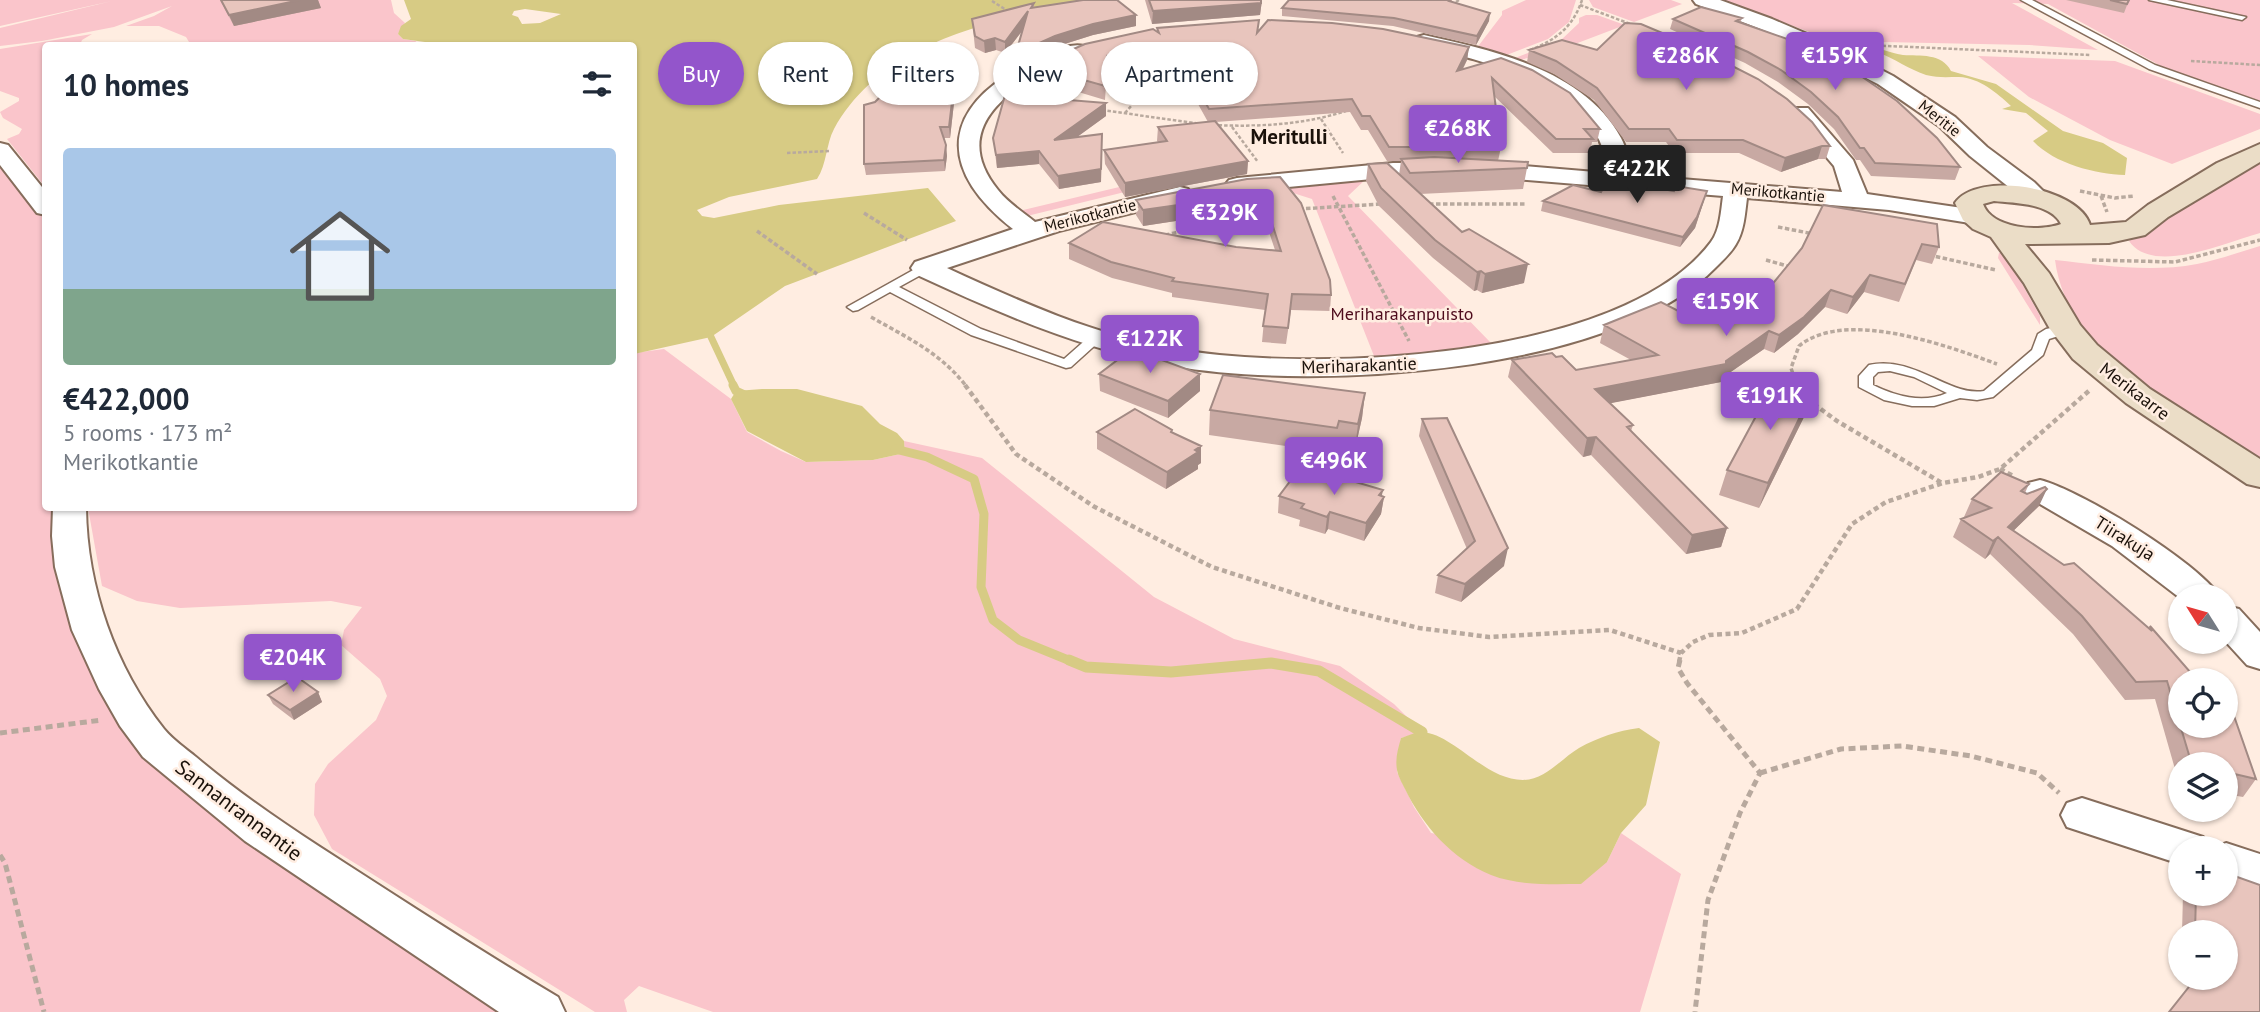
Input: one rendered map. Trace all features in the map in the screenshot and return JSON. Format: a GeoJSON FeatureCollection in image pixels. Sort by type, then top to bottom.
{"type":"FeatureCollection","features":[{"type":"Feature","properties":{"kind":"street","name":"Meritie"},"geometry":{"type":"LineString","coordinates":[[1702,0],[1820,45],[1914,97],[1944,118],[1984,156],[2012,174],[2054,220]]}},
{"type":"Feature","properties":{"kind":"street"},"geometry":{"type":"LineString","coordinates":[[1404,36],[1498,61],[1556,87],[1577,101],[1607,133],[1620,178]]}},
{"type":"Feature","properties":{"kind":"street"},"geometry":{"type":"LineString","coordinates":[[1087,48],[1098,44]]}},
{"type":"Feature","properties":{"kind":"street"},"geometry":{"type":"LineString","coordinates":[[993,96],[978,112],[970,128],[967,145],[971,163],[986,191],[1002,208],[1030,230]]}},
{"type":"Feature","properties":{"kind":"street"},"geometry":{"type":"LineString","coordinates":[[1787,103],[1806,118],[1845,165],[1857,200]]}},
{"type":"Feature","properties":{"kind":"street"},"geometry":{"type":"LineString","coordinates":[[0,150],[42,203]]}},
{"type":"Feature","properties":{"kind":"street"},"geometry":{"type":"LineString","coordinates":[[1986,210],[2054,220],[2109,234],[2135,229],[2158,211],[2260,152]]}},
{"type":"Feature","properties":{"kind":"street"},"geometry":{"type":"LineString","coordinates":[[1984,156],[1992,178],[1986,210]]}},
{"type":"Feature","properties":{"kind":"street","name":"Merikotkantie"},"geometry":{"type":"LineString","coordinates":[[924,268],[1030,230],[1109,208],[1205,189],[1356,173],[1490,170],[1620,178],[1986,210]]}},
{"type":"Feature","properties":{"kind":"street","name":"Meriharakantie"},"geometry":{"type":"LineString","coordinates":[[924,268],[1027,315],[1139,351],[1235,366],[1324,367],[1421,363],[1492,352],[1573,333],[1608,321],[1672,292],[1705,265],[1724,243],[1736,189]]}},
{"type":"Feature","properties":{"kind":"street"},"geometry":{"type":"LineString","coordinates":[[1986,210],[2054,220]]}},
{"type":"Feature","properties":{"kind":"street","name":"Merikaarre"},"geometry":{"type":"LineString","coordinates":[[1986,210],[2012,249],[2038,279],[2066,329],[2085,352],[2138,396],[2260,476]]}},
{"type":"Feature","properties":{"kind":"street"},"geometry":{"type":"LineString","coordinates":[[2038,279],[2054,220]]}},
{"type":"Feature","properties":{"kind":"street","name":"Tiirakuja"},"geometry":{"type":"LineString","coordinates":[[2040,490],[2101,522],[2164,563],[2187,584]]}},
{"type":"Feature","properties":{"kind":"street","name":"Sannanrannantie"},"geometry":{"type":"LineString","coordinates":[[69,511],[73,562],[86,613],[110,674],[152,741],[251,824],[483,978],[541,1012]]}},
{"type":"Feature","properties":{"kind":"street"},"geometry":{"type":"LineString","coordinates":[[2238,631],[2260,656]]}},
{"type":"Feature","properties":{"kind":"street"},"geometry":{"type":"LineString","coordinates":[[2082,815],[2168,843]]}},
{"type":"Feature","properties":{"kind":"street"},"geometry":{"type":"LineString","coordinates":[[2238,865],[2260,872]]}},
{"type":"Feature","properties":{"kind":"lane"},"geometry":{"type":"LineString","coordinates":[[2025,0],[2130,57],[2184,80],[2260,105]]}},
{"type":"Feature","properties":{"kind":"lane"},"geometry":{"type":"LineString","coordinates":[[2152,0],[2242,17]]}},
{"type":"Feature","properties":{"kind":"lane"},"geometry":{"type":"LineString","coordinates":[[853,307],[924,268]]}},
{"type":"Feature","properties":{"kind":"lane"},"geometry":{"type":"LineString","coordinates":[[890,287],[976,332],[1066,364],[1095,338]]}},
{"type":"Feature","properties":{"kind":"lane"},"geometry":{"type":"LineString","coordinates":[[1958,393],[1932,404],[1909,402],[1886,397],[1866,387],[1866,376],[1874,368],[1890,367],[1919,374],[1958,393],[1977,396],[1988,394],[2038,352],[2043,337],[2066,329]]}},
{"type":"Feature","properties":{"kind":"path"},"geometry":{"type":"LineString","coordinates":[[992,1],[1014,16]]}},
{"type":"Feature","properties":{"kind":"path"},"geometry":{"type":"LineString","coordinates":[[1580,5],[1637,26]]}},
{"type":"Feature","properties":{"kind":"path"},"geometry":{"type":"LineString","coordinates":[[1820,45],[1881,45],[2130,57]]}},
{"type":"Feature","properties":{"kind":"path"},"geometry":{"type":"LineString","coordinates":[[1125,113],[1132,105]]}},
{"type":"Feature","properties":{"kind":"path"},"geometry":{"type":"LineString","coordinates":[[1099,109],[1232,126],[1334,116]]}},
{"type":"Feature","properties":{"kind":"path"},"geometry":{"type":"LineString","coordinates":[[1321,119],[1356,173]]}},
{"type":"Feature","properties":{"kind":"path"},"geometry":{"type":"LineString","coordinates":[[1232,126],[1273,180]]}},
{"type":"Feature","properties":{"kind":"path"},"geometry":{"type":"LineString","coordinates":[[787,153],[829,151]]}},
{"type":"Feature","properties":{"kind":"path"},"geometry":{"type":"LineString","coordinates":[[1323,195],[1333,196],[1379,289],[1421,363]]}},
{"type":"Feature","properties":{"kind":"path"},"geometry":{"type":"LineString","coordinates":[[1292,209],[1393,204]]}},
{"type":"Feature","properties":{"kind":"path"},"geometry":{"type":"LineString","coordinates":[[1417,204],[1527,204]]}},
{"type":"Feature","properties":{"kind":"path"},"geometry":{"type":"LineString","coordinates":[[864,213],[907,240]]}},
{"type":"Feature","properties":{"kind":"path"},"geometry":{"type":"LineString","coordinates":[[1154,237],[1267,214]]}},
{"type":"Feature","properties":{"kind":"path"},"geometry":{"type":"LineString","coordinates":[[1778,227],[1818,234]]}},
{"type":"Feature","properties":{"kind":"path"},"geometry":{"type":"LineString","coordinates":[[758,231],[817,274]]}},
{"type":"Feature","properties":{"kind":"path"},"geometry":{"type":"LineString","coordinates":[[2134,261],[2175,261],[2260,240]]}},
{"type":"Feature","properties":{"kind":"path"},"geometry":{"type":"LineString","coordinates":[[1925,254],[2000,271]]}},
{"type":"Feature","properties":{"kind":"path"},"geometry":{"type":"LineString","coordinates":[[1766,260],[1791,267]]}},
{"type":"Feature","properties":{"kind":"path"},"geometry":{"type":"LineString","coordinates":[[1672,292],[1723,313]]}},
{"type":"Feature","properties":{"kind":"path"},"geometry":{"type":"LineString","coordinates":[[853,307],[929,350],[953,369],[1016,454],[1093,506],[1212,566],[1340,608],[1419,628],[1489,637],[1610,630],[1681,653]]}},
{"type":"Feature","properties":{"kind":"path"},"geometry":{"type":"LineString","coordinates":[[1788,339],[1801,344]]}},
{"type":"Feature","properties":{"kind":"path"},"geometry":{"type":"LineString","coordinates":[[1760,773],[1687,683],[1678,668],[1681,653],[1693,642],[1709,635],[1742,633],[1797,609],[1852,524],[1886,502],[1943,483],[1978,477],[2000,469],[2094,386]]}},
{"type":"Feature","properties":{"kind":"path"},"geometry":{"type":"LineString","coordinates":[[0,733],[134,716]]}},
{"type":"Feature","properties":{"kind":"path"},"geometry":{"type":"LineString","coordinates":[[1695,1012],[1708,900],[1740,813],[1760,773],[1841,749],[1902,746],[1971,756],[2037,773]]}},
{"type":"Feature","properties":{"kind":"path"},"geometry":{"type":"LineString","coordinates":[[0,855],[5,863],[44,1012]]}},
{"type":"Feature","properties":{"kind":"green space"},"geometry":{"type":"Polygon","coordinates":[[[0,0],[391,0],[394,13],[405,23],[398,34],[403,39],[416,41],[189,42],[186,37],[159,26],[126,26],[172,6],[114,27],[0,46],[0,28],[112,1],[0,26],[0,0]]]}},
{"type":"Feature","properties":{"kind":"green space"},"geometry":{"type":"Polygon","coordinates":[[[1526,0],[1576,0],[1569,22],[1548,39],[1504,56],[1476,49],[1502,15],[1502,11],[1526,0]]]}},
{"type":"Feature","properties":{"kind":"green space"},"geometry":{"type":"Polygon","coordinates":[[[1589,0],[1671,0],[1682,4],[1634,22],[1593,7],[1589,0]]]}},
{"type":"Feature","properties":{"kind":"green space"},"geometry":{"type":"Polygon","coordinates":[[[1722,0],[2260,0],[2260,101],[2161,66],[2048,4],[2012,3],[2098,50],[2029,45],[1834,41],[1722,0]]]}},
{"type":"Feature","properties":{"kind":"green space"},"geometry":{"type":"Polygon","coordinates":[[[1597,15],[1625,25],[1575,44],[1514,62],[1515,58],[1560,41],[1579,23],[1579,18],[1597,15]]]}},
{"type":"Feature","properties":{"kind":"green space"},"geometry":{"type":"Polygon","coordinates":[[[92,34],[81,42],[43,42],[92,34]]]}},
{"type":"Feature","properties":{"kind":"green space"},"geometry":{"type":"Polygon","coordinates":[[[42,42],[42,183],[7,139],[19,134],[22,129],[3,118],[0,112],[19,101],[19,98],[0,91],[0,49],[42,42]]]}},
{"type":"Feature","properties":{"kind":"green space"},"geometry":{"type":"Polygon","coordinates":[[[1978,56],[2115,61],[2260,114],[2260,129],[2172,164],[2110,140],[2029,97],[1978,56]]]}},
{"type":"Feature","properties":{"kind":"green space"},"geometry":{"type":"Polygon","coordinates":[[[0,150],[42,204],[42,511],[69,511],[68,522],[134,716],[541,1012],[0,1012],[0,150]]]}},
{"type":"Feature","properties":{"kind":"green space"},"geometry":{"type":"Polygon","coordinates":[[[2260,162],[2260,233],[2191,254],[2172,256],[2155,256],[2140,251],[2129,241],[2197,198],[2260,162]]]}},
{"type":"Feature","properties":{"kind":"green space","name":"Meriharakanpuisto"},"geometry":{"type":"Polygon","coordinates":[[[1366,179],[1348,196],[1491,343],[1410,355],[1374,356],[1312,199],[1271,186],[1366,179]]]}},
{"type":"Feature","properties":{"kind":"green space"},"geometry":{"type":"Polygon","coordinates":[[[1136,183],[1141,188],[1027,216],[1019,211],[1136,183]]]}},
{"type":"Feature","properties":{"kind":"green space"},"geometry":{"type":"Polygon","coordinates":[[[2260,246],[2260,463],[2166,403],[2106,355],[2082,327],[2064,295],[2055,260],[2126,267],[2179,267],[2260,246]]]}},
{"type":"Feature","properties":{"kind":"green space"},"geometry":{"type":"Polygon","coordinates":[[[1999,253],[2005,253],[2040,316],[2040,325],[1998,258],[1999,253]]]}},
{"type":"Feature","properties":{"kind":"green space"},"geometry":{"type":"Polygon","coordinates":[[[664,349],[731,399],[747,432],[806,462],[873,460],[905,453],[904,441],[982,458],[1154,597],[1234,639],[1340,666],[1394,704],[1422,732],[1401,738],[1397,772],[1414,807],[1431,833],[1607,862],[1621,833],[1681,874],[1640,1012],[713,1012],[639,986],[624,1000],[627,1012],[595,1012],[332,849],[314,815],[315,784],[328,764],[376,720],[387,696],[380,679],[341,645],[344,630],[362,607],[331,601],[180,608],[137,601],[102,586],[89,511],[637,511],[637,353],[664,349]]]}},
{"type":"Feature","properties":{"kind":"shaded area"},"geometry":{"type":"Polygon","coordinates":[[[404,0],[1084,0],[1014,16],[938,42],[867,42],[867,87],[853,102],[853,42],[758,42],[758,105],[851,105],[834,129],[817,179],[729,197],[697,210],[702,216],[714,218],[779,205],[928,188],[956,221],[785,286],[711,337],[637,353],[637,42],[425,42],[403,39],[398,34],[401,26],[411,19],[404,0]],[[525,9],[514,11],[512,15],[518,17],[522,24],[540,23],[561,14],[525,9]]]}},
{"type":"Feature","properties":{"kind":"shaded area"},"geometry":{"type":"Polygon","coordinates":[[[1880,49],[1903,55],[1936,58],[1951,71],[1996,84],[2063,131],[2103,143],[2127,158],[2125,175],[2089,170],[2052,156],[2033,141],[2048,131],[2026,113],[2002,109],[2011,106],[1988,87],[1967,78],[1926,75],[1877,52],[1880,49]]]}},
{"type":"Feature","properties":{"kind":"shaded area"},"geometry":{"type":"Polygon","coordinates":[[[797,389],[862,406],[880,424],[897,433],[904,441],[905,453],[873,460],[806,462],[747,431],[731,399],[736,391],[797,389]]]}},
{"type":"Feature","properties":{"kind":"shaded area"},"geometry":{"type":"Polygon","coordinates":[[[1639,728],[1660,742],[1646,805],[1621,833],[1607,862],[1581,884],[1536,884],[1502,879],[1464,860],[1440,840],[1421,816],[1397,770],[1401,738],[1420,732],[1446,740],[1496,773],[1523,780],[1546,773],[1579,748],[1594,741],[1639,728]]]}},
{"type":"Feature","properties":{"kind":"building"},"geometry":{"type":"Polygon","coordinates":[[[221,0],[300,0],[229,15],[221,0]]]}},
{"type":"Feature","properties":{"kind":"building"},"geometry":{"type":"Polygon","coordinates":[[[1083,0],[1117,0],[1136,15],[1093,24],[1042,42],[1019,42],[1028,11],[1005,42],[995,38],[984,41],[975,36],[972,19],[1034,3],[1031,8],[1083,0]]]}},
{"type":"Feature","properties":{"kind":"building"},"geometry":{"type":"Polygon","coordinates":[[[1149,0],[1261,0],[1261,3],[1153,11],[1149,0]]]}},
{"type":"Feature","properties":{"kind":"building"},"geometry":{"type":"Polygon","coordinates":[[[1289,0],[1450,0],[1490,13],[1477,36],[1394,18],[1282,8],[1289,0]]]}},
{"type":"Feature","properties":{"kind":"building"},"geometry":{"type":"Polygon","coordinates":[[[2110,0],[2129,0],[2127,4],[2110,0]]]}},
{"type":"Feature","properties":{"kind":"building"},"geometry":{"type":"Polygon","coordinates":[[[1701,7],[1742,18],[1736,21],[1810,47],[1858,74],[1897,101],[1937,138],[1960,167],[1875,163],[1864,148],[1860,148],[1838,117],[1811,92],[1781,70],[1748,52],[1673,19],[1701,7]]]}},
{"type":"Feature","properties":{"kind":"building"},"geometry":{"type":"Polygon","coordinates":[[[1259,20],[1257,33],[1268,20],[1332,23],[1383,29],[1469,47],[1457,71],[1501,58],[1532,70],[1570,93],[1600,129],[1584,129],[1593,139],[1556,139],[1492,78],[1501,147],[1389,147],[1370,116],[1362,116],[1352,99],[1209,109],[1207,105],[1258,105],[1258,42],[1101,42],[1101,85],[1087,81],[1087,44],[1153,29],[1159,33],[1157,28],[1259,20]]]}},
{"type":"Feature","properties":{"kind":"building"},"geometry":{"type":"Polygon","coordinates":[[[1625,23],[1641,24],[1693,46],[1758,79],[1787,99],[1812,122],[1830,146],[1785,158],[1743,140],[1677,140],[1669,129],[1629,129],[1597,88],[1556,61],[1529,50],[1562,40],[1597,50],[1625,23]]]}},
{"type":"Feature","properties":{"kind":"building"},"geometry":{"type":"Polygon","coordinates":[[[1087,101],[1103,105],[1054,140],[1102,134],[1101,169],[1058,176],[1039,151],[996,155],[993,138],[1002,105],[1087,105],[1087,101]]]}},
{"type":"Feature","properties":{"kind":"building"},"geometry":{"type":"Polygon","coordinates":[[[864,105],[952,105],[949,127],[940,127],[946,145],[944,160],[864,164],[864,105]]]}},
{"type":"Feature","properties":{"kind":"building"},"geometry":{"type":"Polygon","coordinates":[[[1215,121],[1248,161],[1125,183],[1104,150],[1167,141],[1158,127],[1215,121]]]}},
{"type":"Feature","properties":{"kind":"building"},"geometry":{"type":"Polygon","coordinates":[[[1434,157],[1528,162],[1527,168],[1410,173],[1401,159],[1434,157]]]}},
{"type":"Feature","properties":{"kind":"building"},"geometry":{"type":"Polygon","coordinates":[[[1387,163],[1462,232],[1469,229],[1528,264],[1485,274],[1477,272],[1435,240],[1381,188],[1368,164],[1387,163]]]}},
{"type":"Feature","properties":{"kind":"building"},"geometry":{"type":"Polygon","coordinates":[[[1280,177],[1301,203],[1330,280],[1331,295],[1292,294],[1288,328],[1263,326],[1268,294],[1172,281],[1174,278],[1111,262],[1069,243],[1103,222],[1236,247],[1281,251],[1262,193],[1143,210],[1136,200],[1247,179],[1280,177]]]}},
{"type":"Feature","properties":{"kind":"building"},"geometry":{"type":"Polygon","coordinates":[[[1608,179],[1674,191],[1676,186],[1707,191],[1697,217],[1683,237],[1543,201],[1573,185],[1601,192],[1608,179]]]}},
{"type":"Feature","properties":{"kind":"building"},"geometry":{"type":"Polygon","coordinates":[[[1823,205],[1937,224],[1939,247],[1922,244],[1905,284],[1870,275],[1853,297],[1831,290],[1804,317],[1779,335],[1769,331],[1726,361],[1726,364],[1595,389],[1633,425],[1627,427],[1727,528],[1692,535],[1596,437],[1587,438],[1512,360],[1552,353],[1556,357],[1562,356],[1576,370],[1658,355],[1604,325],[1661,302],[1694,319],[1721,301],[1731,305],[1756,282],[1770,287],[1802,248],[1823,205]]]}},
{"type":"Feature","properties":{"kind":"building"},"geometry":{"type":"Polygon","coordinates":[[[1132,349],[1200,374],[1168,401],[1099,374],[1132,349]]]}},
{"type":"Feature","properties":{"kind":"building"},"geometry":{"type":"Polygon","coordinates":[[[1223,375],[1365,393],[1358,424],[1339,421],[1337,428],[1210,410],[1223,375]]]}},
{"type":"Feature","properties":{"kind":"building"},"geometry":{"type":"Polygon","coordinates":[[[1775,381],[1812,392],[1768,483],[1727,470],[1775,381]]]}},
{"type":"Feature","properties":{"kind":"building"},"geometry":{"type":"Polygon","coordinates":[[[1135,409],[1172,430],[1171,432],[1201,446],[1195,450],[1198,452],[1167,472],[1097,432],[1135,409]]]}},
{"type":"Feature","properties":{"kind":"building"},"geometry":{"type":"Polygon","coordinates":[[[1447,418],[1508,548],[1465,584],[1438,575],[1475,541],[1422,419],[1447,418]]]}},
{"type":"Feature","properties":{"kind":"building"},"geometry":{"type":"Polygon","coordinates":[[[2001,472],[2029,484],[2021,491],[2027,494],[2045,487],[2047,489],[2008,527],[2064,565],[2074,563],[2152,631],[2150,626],[2168,647],[2168,654],[2174,654],[2187,668],[2168,668],[2168,684],[2167,681],[2136,682],[2082,616],[1998,537],[1993,541],[1961,519],[1991,508],[1972,499],[2001,472]]]}},
{"type":"Feature","properties":{"kind":"building"},"geometry":{"type":"Polygon","coordinates":[[[1307,474],[1339,483],[1342,478],[1383,490],[1379,495],[1384,497],[1366,523],[1330,512],[1327,517],[1301,508],[1304,504],[1279,496],[1294,476],[1304,479],[1307,474]]]}},
{"type":"Feature","properties":{"kind":"building"},"geometry":{"type":"Polygon","coordinates":[[[297,677],[318,692],[290,710],[268,695],[297,677]]]}},
{"type":"Feature","properties":{"kind":"building"},"geometry":{"type":"Polygon","coordinates":[[[2238,727],[2256,779],[2238,775],[2238,752],[2188,752],[2184,738],[2238,738],[2238,727]]]}},
{"type":"Feature","properties":{"kind":"building"},"geometry":{"type":"Polygon","coordinates":[[[2238,877],[2260,885],[2260,1012],[2169,1012],[2186,990],[2238,990],[2238,920],[2195,920],[2196,906],[2238,906],[2238,877]]]}},
{"type":"Feature","properties":{"kind":"waterway"},"geometry":{"type":"LineString","coordinates":[[711,337],[734,386]]}},
{"type":"Feature","properties":{"kind":"waterway"},"geometry":{"type":"LineString","coordinates":[[733,385],[736,391],[747,396]]}},
{"type":"Feature","properties":{"kind":"waterway"},"geometry":{"type":"LineString","coordinates":[[895,449],[927,457],[974,479],[984,514],[981,587],[993,620],[1019,640],[1073,662]]}},
{"type":"Feature","properties":{"kind":"waterway"},"geometry":{"type":"LineString","coordinates":[[1069,660],[1086,667],[1171,672],[1271,663],[1319,671],[1422,732]]}},
{"type":"Feature","properties":{"kind":"district","name":"Meritulli"},"geometry":{"type":"Point","coordinates":[1289,136]}}]}
